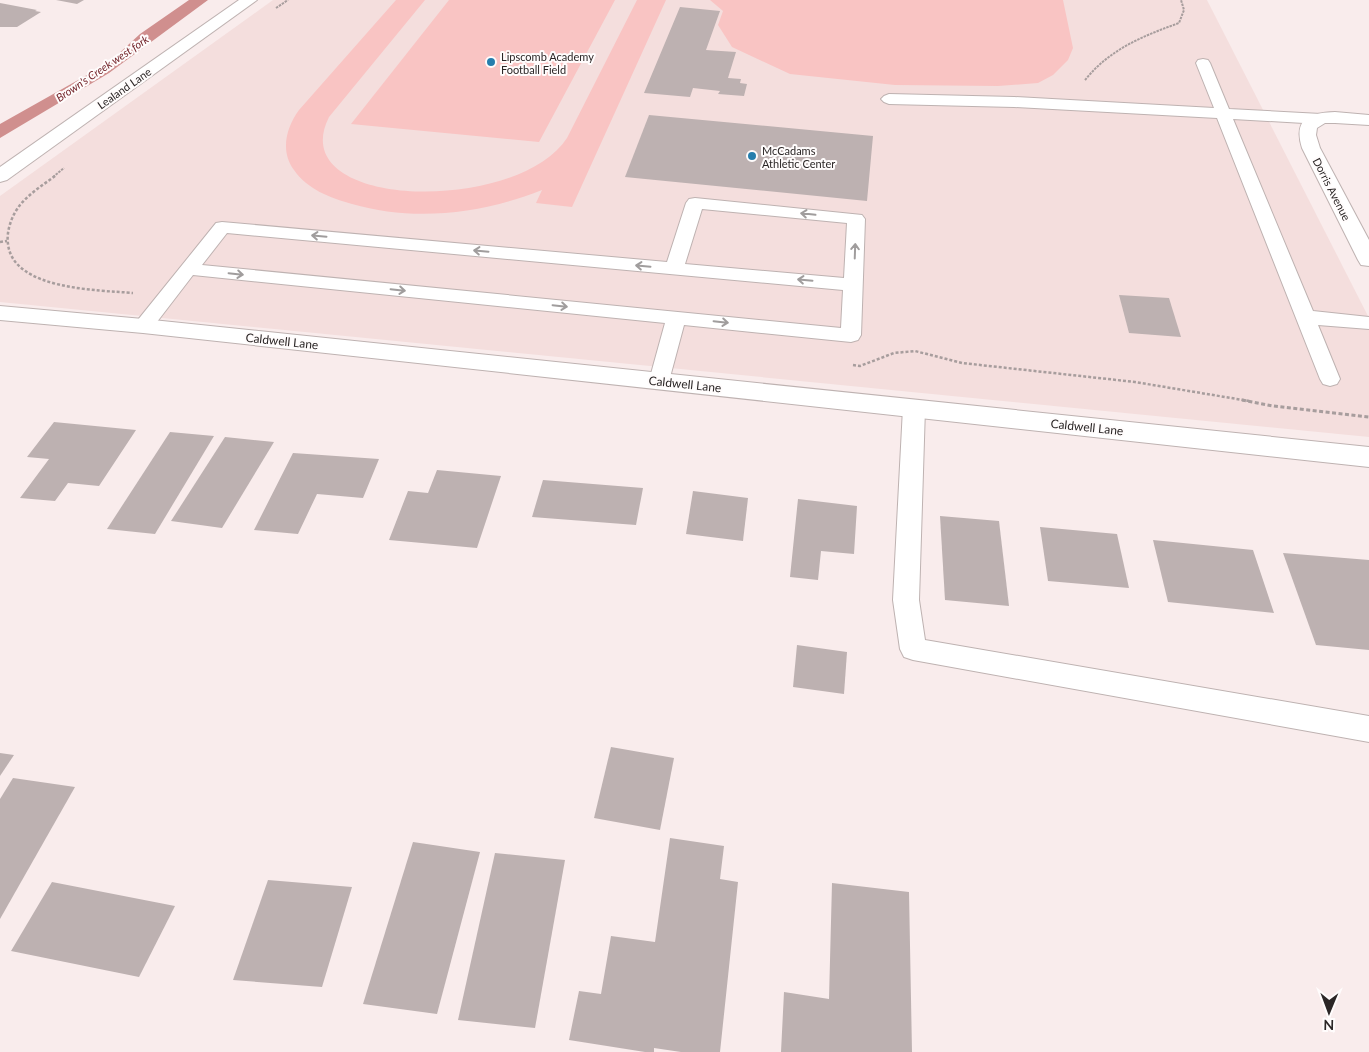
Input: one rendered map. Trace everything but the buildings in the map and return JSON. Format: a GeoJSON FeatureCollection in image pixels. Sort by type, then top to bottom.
{"type":"FeatureCollection","features":[{"type":"Feature","properties":{"kind":"street","name":"Lealand Lane"},"geometry":{"type":"LineString","coordinates":[[0,176],[248,0]]}},
{"type":"Feature","properties":{"kind":"street"},"geometry":{"type":"LineString","coordinates":[[1317,119],[1369,120]]}},
{"type":"Feature","properties":{"kind":"street","name":"Dorris Avenue"},"geometry":{"type":"LineString","coordinates":[[1317,119],[1306,129],[1307,140],[1369,260]]}},
{"type":"Feature","properties":{"kind":"street","name":"Caldwell Lane"},"geometry":{"type":"LineString","coordinates":[[0,313],[143,326],[1369,457]]}},
{"type":"Feature","properties":{"kind":"lane"},"geometry":{"type":"LineString","coordinates":[[1203,63],[1330,379]]}},
{"type":"Feature","properties":{"kind":"lane"},"geometry":{"type":"LineString","coordinates":[[889,99],[1014,102],[1223,112],[1317,119]]}},
{"type":"Feature","properties":{"kind":"lane"},"geometry":{"type":"LineString","coordinates":[[188,269],[851,335],[856,219],[695,203],[674,268]]}},
{"type":"Feature","properties":{"kind":"lane"},"geometry":{"type":"LineString","coordinates":[[143,326],[222,227],[853,285]]}},
{"type":"Feature","properties":{"kind":"lane"},"geometry":{"type":"LineString","coordinates":[[1305,317],[1369,323]]}},
{"type":"Feature","properties":{"kind":"lane"},"geometry":{"type":"LineString","coordinates":[[659,381],[676,318]]}},
{"type":"Feature","properties":{"kind":"lane"},"geometry":{"type":"LineString","coordinates":[[914,408],[906,600],[913,649],[1369,728]]}},
{"type":"Feature","properties":{"kind":"path"},"geometry":{"type":"LineString","coordinates":[[1085,81],[1094,66],[1124,44],[1179,23],[1184,10],[1181,0]]}},
{"type":"Feature","properties":{"kind":"path"},"geometry":{"type":"LineString","coordinates":[[0,242],[7,241]]}},
{"type":"Feature","properties":{"kind":"shaded area"},"geometry":{"type":"Polygon","coordinates":[[[273,0],[1207,0],[1369,318],[1369,437],[0,302],[0,196],[273,0]]]}},
{"type":"Feature","properties":{"kind":"shaded area"},"geometry":{"type":"Polygon","coordinates":[[[396,0],[425,0],[329,117],[324,148],[339,170],[370,185],[412,191],[457,190],[502,180],[540,163],[567,138],[637,0],[666,0],[572,207],[536,203],[542,190],[496,205],[472,210],[424,214],[399,213],[376,210],[335,199],[312,188],[299,177],[290,163],[286,147],[288,132],[294,117],[396,0]]]}},
{"type":"Feature","properties":{"kind":"shaded area","name":"Lipscomb Academy Football Field"},"geometry":{"type":"Polygon","coordinates":[[[449,0],[615,0],[539,142],[351,124],[449,0]]]}},
{"type":"Feature","properties":{"kind":"shaded area"},"geometry":{"type":"Polygon","coordinates":[[[710,0],[1063,0],[1073,48],[1068,60],[1053,75],[1038,83],[998,86],[895,85],[790,74],[732,47],[718,25],[723,11],[710,0]]]}},
{"type":"Feature","properties":{"kind":"water","name":"Brown's Creek west fork"},"geometry":{"type":"Polygon","coordinates":[[[189,0],[208,0],[109,73],[0,138],[0,124],[87,75],[116,56],[140,34],[189,0]]]}},
{"type":"Feature","properties":{"kind":"place","name":"Lipscomb Academy Football Field"},"geometry":{"type":"Point","coordinates":[491,62]}},
{"type":"Feature","properties":{"kind":"place","name":"McCadams Athletic Center"},"geometry":{"type":"Point","coordinates":[752,156]}}]}
